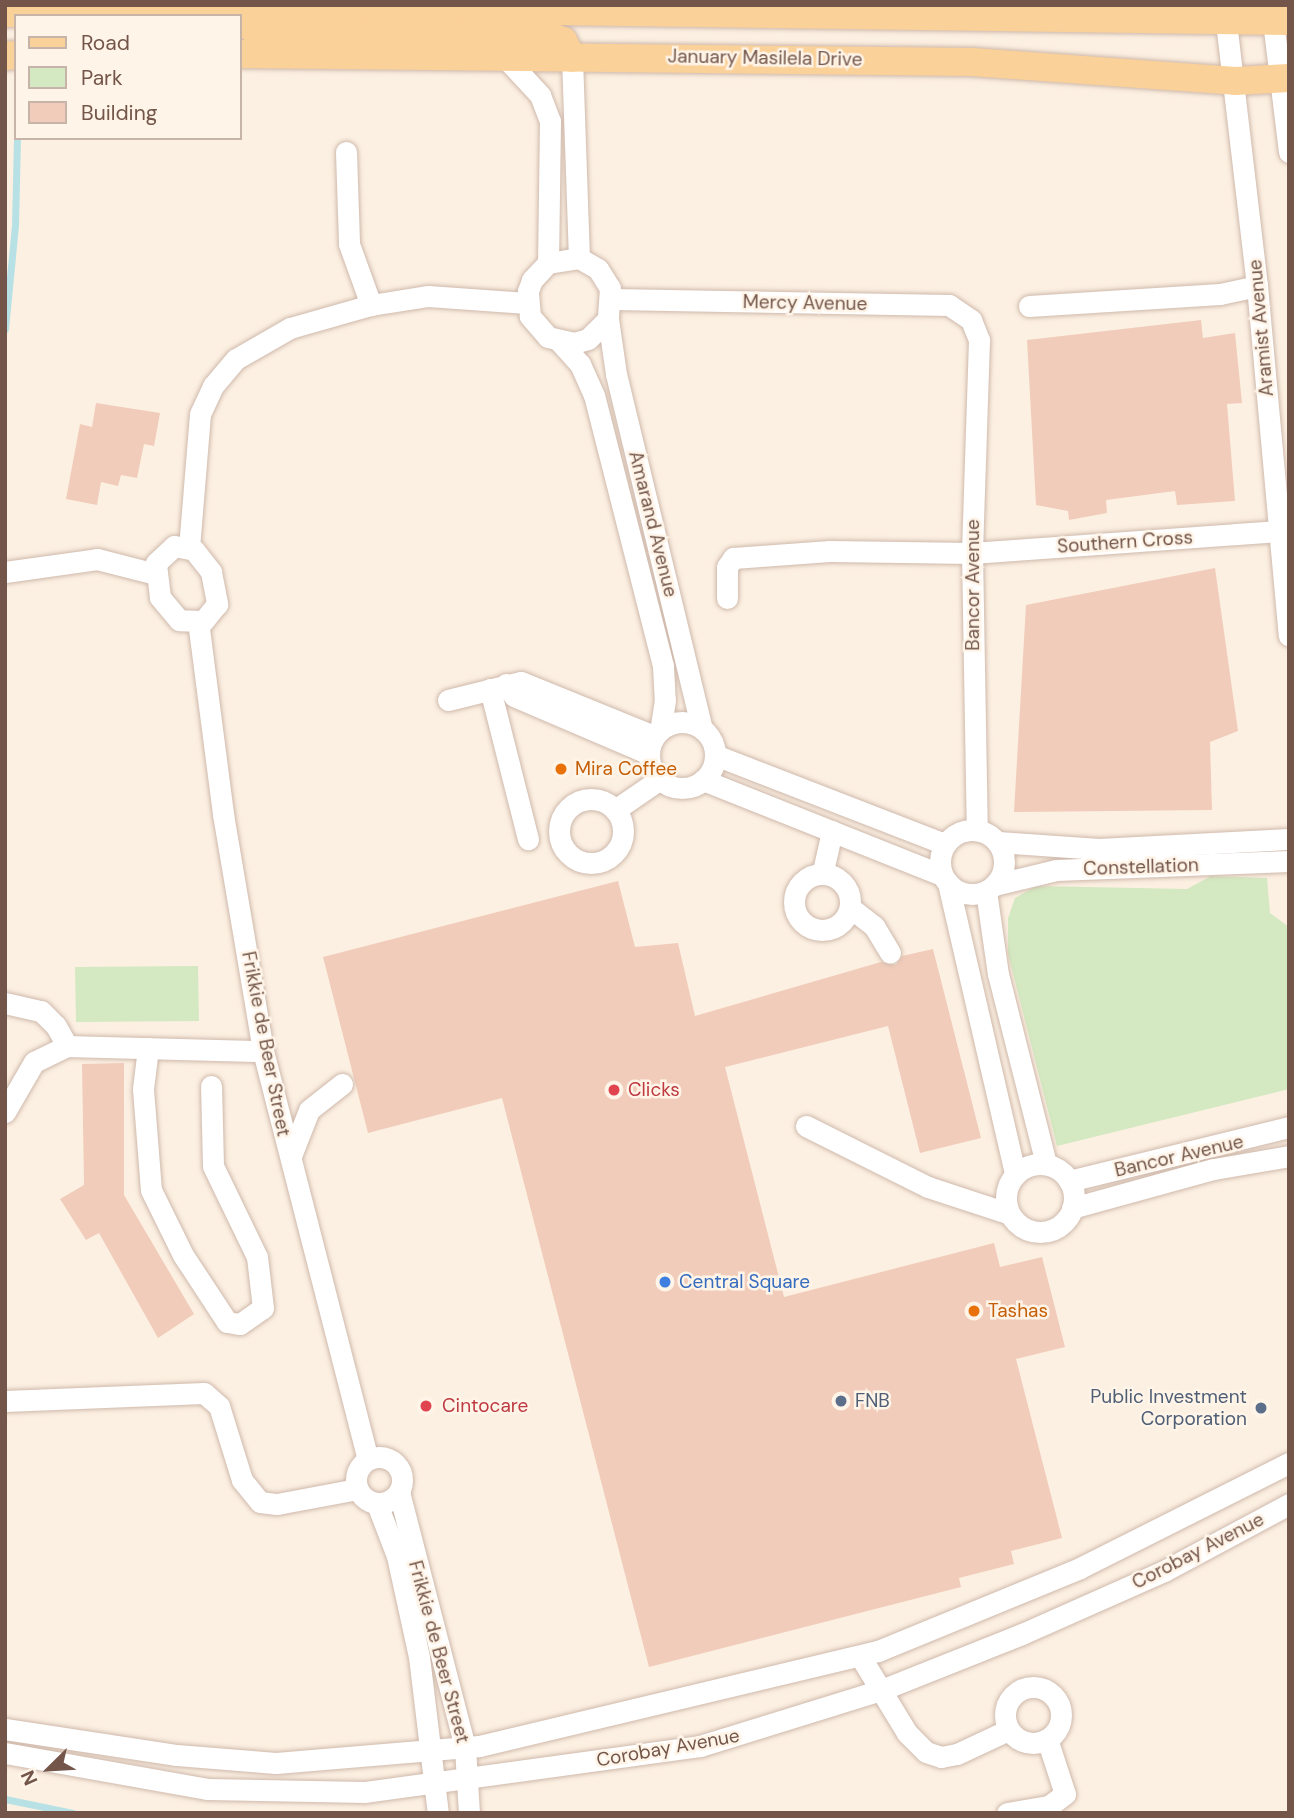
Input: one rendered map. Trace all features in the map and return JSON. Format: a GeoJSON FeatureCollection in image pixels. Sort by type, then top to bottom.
{"type":"FeatureCollection","features":[{"type":"Feature","properties":{"kind":"main road"},"geometry":{"type":"LineString","coordinates":[[5,13],[187,14],[485,10],[1278,15]]}},
{"type":"Feature","properties":{"kind":"main road"},"geometry":{"type":"LineString","coordinates":[[242,27],[538,32],[563,41],[572,58]]}},
{"type":"Feature","properties":{"kind":"main road","name":"January Masilela Drive"},"geometry":{"type":"LineString","coordinates":[[242,54],[502,54],[572,58],[972,62],[1235,81],[1284,78]]}},
{"type":"Feature","properties":{"kind":"street","name":"Aramist Avenue"},"geometry":{"type":"LineString","coordinates":[[1225,13],[1257,286],[1289,636]]}},
{"type":"Feature","properties":{"kind":"street"},"geometry":{"type":"LineString","coordinates":[[1278,15],[1289,152]]}},
{"type":"Feature","properties":{"kind":"street"},"geometry":{"type":"LineString","coordinates":[[502,54],[540,95],[550,121],[548,263]]}},
{"type":"Feature","properties":{"kind":"street"},"geometry":{"type":"LineString","coordinates":[[572,58],[579,258]]}},
{"type":"Feature","properties":{"kind":"street"},"geometry":{"type":"LineString","coordinates":[[346,152],[349,244],[371,305]]}},
{"type":"Feature","properties":{"kind":"street"},"geometry":{"type":"LineString","coordinates":[[579,258],[606,278],[610,309],[588,339],[560,342],[537,328],[527,303],[532,280],[548,263],[579,258]]}},
{"type":"Feature","properties":{"kind":"street"},"geometry":{"type":"LineString","coordinates":[[1029,306],[1220,294],[1257,286]]}},
{"type":"Feature","properties":{"kind":"street"},"geometry":{"type":"LineString","coordinates":[[189,548],[194,457],[204,404],[236,359],[290,328],[371,305],[428,296],[527,303]]}},
{"type":"Feature","properties":{"kind":"street","name":"Mercy Avenue"},"geometry":{"type":"LineString","coordinates":[[610,309],[949,306],[971,320],[979,340]]}},
{"type":"Feature","properties":{"kind":"street","name":"Amarand Avenue"},"geometry":{"type":"LineString","coordinates":[[610,309],[616,374],[702,729]]}},
{"type":"Feature","properties":{"kind":"street","name":"Bancor Avenue"},"geometry":{"type":"LineString","coordinates":[[977,830],[972,553],[979,340]]}},
{"type":"Feature","properties":{"kind":"street","name":"Amarand Avenue"},"geometry":{"type":"LineString","coordinates":[[560,342],[580,364],[594,395],[663,666],[665,700],[654,740]]}},
{"type":"Feature","properties":{"kind":"street","name":"Southern Cross"},"geometry":{"type":"LineString","coordinates":[[727,598],[727,567],[733,558],[830,551],[972,553],[1279,531]]}},
{"type":"Feature","properties":{"kind":"street"},"geometry":{"type":"LineString","coordinates":[[174,546],[189,548],[203,560],[216,589],[212,614],[198,621],[179,620],[169,611],[156,574],[163,552],[174,546]]}},
{"type":"Feature","properties":{"kind":"street"},"geometry":{"type":"LineString","coordinates":[[5,572],[97,559],[156,574]]}},
{"type":"Feature","properties":{"kind":"street","name":"Frikkie de Beer Street"},"geometry":{"type":"LineString","coordinates":[[198,621],[223,814],[263,1051],[360,1474],[385,1457],[398,1467],[399,1492],[465,1748],[470,1779],[469,1813]]}},
{"type":"Feature","properties":{"kind":"street"},"geometry":{"type":"LineString","coordinates":[[448,701],[498,686],[514,696],[654,740]]}},
{"type":"Feature","properties":{"kind":"street"},"geometry":{"type":"LineString","coordinates":[[498,686],[528,839]]}},
{"type":"Feature","properties":{"kind":"street"},"geometry":{"type":"LineString","coordinates":[[654,740],[676,722],[702,729],[715,755],[945,844]]}},
{"type":"Feature","properties":{"kind":"street"},"geometry":{"type":"LineString","coordinates":[[654,740],[660,779]]}},
{"type":"Feature","properties":{"kind":"street"},"geometry":{"type":"LineString","coordinates":[[703,780],[715,755]]}},
{"type":"Feature","properties":{"kind":"street"},"geometry":{"type":"LineString","coordinates":[[660,779],[677,787],[703,780],[945,879],[966,894],[990,888]]}},
{"type":"Feature","properties":{"kind":"street"},"geometry":{"type":"LineString","coordinates":[[615,810],[660,779]]}},
{"type":"Feature","properties":{"kind":"street"},"geometry":{"type":"LineString","coordinates":[[1010,1214],[1006,1194],[1015,1174],[940,864],[945,844],[959,832],[977,830],[998,842],[1003,868],[990,888],[998,974],[1046,1164]]}},
{"type":"Feature","properties":{"kind":"street"},"geometry":{"type":"LineString","coordinates":[[823,871],[850,896],[852,909],[842,926],[832,929],[816,928],[793,913],[792,897],[799,886],[823,871],[832,831]]}},
{"type":"Feature","properties":{"kind":"street","name":"Constellation"},"geometry":{"type":"LineString","coordinates":[[998,842],[1099,849],[1289,839]]}},
{"type":"Feature","properties":{"kind":"street","name":"Constellation"},"geometry":{"type":"LineString","coordinates":[[990,888],[1056,870],[1289,861]]}},
{"type":"Feature","properties":{"kind":"street"},"geometry":{"type":"LineString","coordinates":[[852,909],[874,926],[890,953]]}},
{"type":"Feature","properties":{"kind":"street"},"geometry":{"type":"LineString","coordinates":[[5,1003],[41,1011],[56,1026],[66,1046]]}},
{"type":"Feature","properties":{"kind":"street"},"geometry":{"type":"LineString","coordinates":[[5,1112],[34,1062],[66,1046],[263,1051]]}},
{"type":"Feature","properties":{"kind":"street"},"geometry":{"type":"LineString","coordinates":[[148,1048],[143,1089],[151,1190],[183,1255],[220,1311],[228,1322],[240,1324],[263,1308],[257,1256],[213,1166],[211,1086]]}},
{"type":"Feature","properties":{"kind":"street"},"geometry":{"type":"LineString","coordinates":[[290,1160],[309,1110],[342,1084]]}},
{"type":"Feature","properties":{"kind":"street"},"geometry":{"type":"LineString","coordinates":[[806,1126],[929,1186],[1010,1214],[1025,1228],[1046,1231],[1062,1223],[1072,1208],[1069,1181],[1046,1164],[1034,1164],[1015,1174]]}},
{"type":"Feature","properties":{"kind":"street","name":"Bancor Avenue"},"geometry":{"type":"LineString","coordinates":[[1069,1181],[1289,1127]]}},
{"type":"Feature","properties":{"kind":"street","name":"Bancor Avenue"},"geometry":{"type":"LineString","coordinates":[[1072,1208],[1214,1169],[1289,1156]]}},
{"type":"Feature","properties":{"kind":"street"},"geometry":{"type":"LineString","coordinates":[[5,1401],[210,1395],[219,1406],[242,1480],[255,1497],[277,1504],[360,1474],[377,1504],[399,1492]]}},
{"type":"Feature","properties":{"kind":"street","name":"Corobay Avenue"},"geometry":{"type":"LineString","coordinates":[[5,1730],[177,1755],[276,1763],[465,1748],[860,1656],[945,1627],[1080,1568],[1289,1463]]}},
{"type":"Feature","properties":{"kind":"street","name":"Frikkie de Beer Street"},"geometry":{"type":"LineString","coordinates":[[377,1504],[403,1582],[433,1752],[438,1813]]}},
{"type":"Feature","properties":{"kind":"street","name":"Corobay Avenue"},"geometry":{"type":"LineString","coordinates":[[5,1753],[207,1789],[365,1792],[436,1785],[700,1745],[881,1690],[1143,1581],[1289,1504]]}},
{"type":"Feature","properties":{"kind":"street"},"geometry":{"type":"LineString","coordinates":[[860,1656],[916,1745],[932,1755],[957,1755],[1008,1730]]}},
{"type":"Feature","properties":{"kind":"street"},"geometry":{"type":"LineString","coordinates":[[1032,1686],[1046,1690],[1057,1700],[1061,1714],[1057,1728],[1047,1739],[1033,1743],[1019,1740],[1008,1730],[1004,1716],[1008,1701],[1018,1690],[1032,1686]]}},
{"type":"Feature","properties":{"kind":"street"},"geometry":{"type":"LineString","coordinates":[[1007,1813],[1049,1806],[1065,1794],[1047,1739]]}},
{"type":"Feature","properties":{"kind":"green space"},"geometry":{"type":"Polygon","coordinates":[[[1211,876],[1267,878],[1270,913],[1289,927],[1289,1089],[1057,1146],[1008,954],[1008,918],[1015,898],[1036,886],[1187,889],[1211,876]]]}},
{"type":"Feature","properties":{"kind":"green space"},"geometry":{"type":"Polygon","coordinates":[[[198,966],[199,1021],[76,1022],[75,967],[198,966]]]}},
{"type":"Feature","properties":{"kind":"building"},"geometry":{"type":"Polygon","coordinates":[[[1201,320],[1203,338],[1235,333],[1242,403],[1227,404],[1235,501],[1177,505],[1175,491],[1106,500],[1107,513],[1069,520],[1068,511],[1036,505],[1027,340],[1201,320]]]}},
{"type":"Feature","properties":{"kind":"building"},"geometry":{"type":"Polygon","coordinates":[[[96,403],[160,413],[154,446],[144,444],[137,478],[121,475],[118,486],[101,482],[97,505],[66,499],[80,424],[92,427],[96,403]]]}},
{"type":"Feature","properties":{"kind":"building"},"geometry":{"type":"Polygon","coordinates":[[[1215,568],[1238,731],[1210,742],[1212,810],[1014,812],[1026,605],[1215,568]]]}},
{"type":"Feature","properties":{"kind":"building","name":"Central Square"},"geometry":{"type":"Polygon","coordinates":[[[618,881],[635,947],[678,943],[695,1016],[881,962],[896,965],[902,956],[933,949],[981,1138],[920,1153],[888,1026],[725,1067],[784,1297],[994,1243],[1000,1267],[1042,1257],[1065,1347],[1016,1359],[1062,1538],[1011,1551],[1014,1564],[959,1578],[961,1587],[649,1667],[502,1098],[368,1133],[323,957],[618,881]]]}},
{"type":"Feature","properties":{"kind":"building"},"geometry":{"type":"Polygon","coordinates":[[[124,1063],[124,1195],[194,1314],[158,1338],[99,1233],[86,1240],[60,1199],[84,1185],[82,1064],[124,1063]]]}},
{"type":"Feature","properties":{"kind":"waterway"},"geometry":{"type":"LineString","coordinates":[[5,329],[15,226],[17,140]]}},
{"type":"Feature","properties":{"kind":"waterway"},"geometry":{"type":"LineString","coordinates":[[5,1799],[73,1813]]}},
{"type":"Feature","properties":{"kind":"place","name":"Mira Coffee"},"geometry":{"type":"Point","coordinates":[561,769]}},
{"type":"Feature","properties":{"kind":"place","name":"Clicks"},"geometry":{"type":"Point","coordinates":[614,1090]}},
{"type":"Feature","properties":{"kind":"place","name":"Central Square"},"geometry":{"type":"Point","coordinates":[665,1282]}},
{"type":"Feature","properties":{"kind":"place","name":"Tashas"},"geometry":{"type":"Point","coordinates":[974,1311]}},
{"type":"Feature","properties":{"kind":"place","name":"FNB"},"geometry":{"type":"Point","coordinates":[841,1401]}},
{"type":"Feature","properties":{"kind":"place","name":"Cintocare"},"geometry":{"type":"Point","coordinates":[426,1406]}},
{"type":"Feature","properties":{"kind":"place","name":"Public Investment Corporation"},"geometry":{"type":"Point","coordinates":[1261,1408]}}]}
